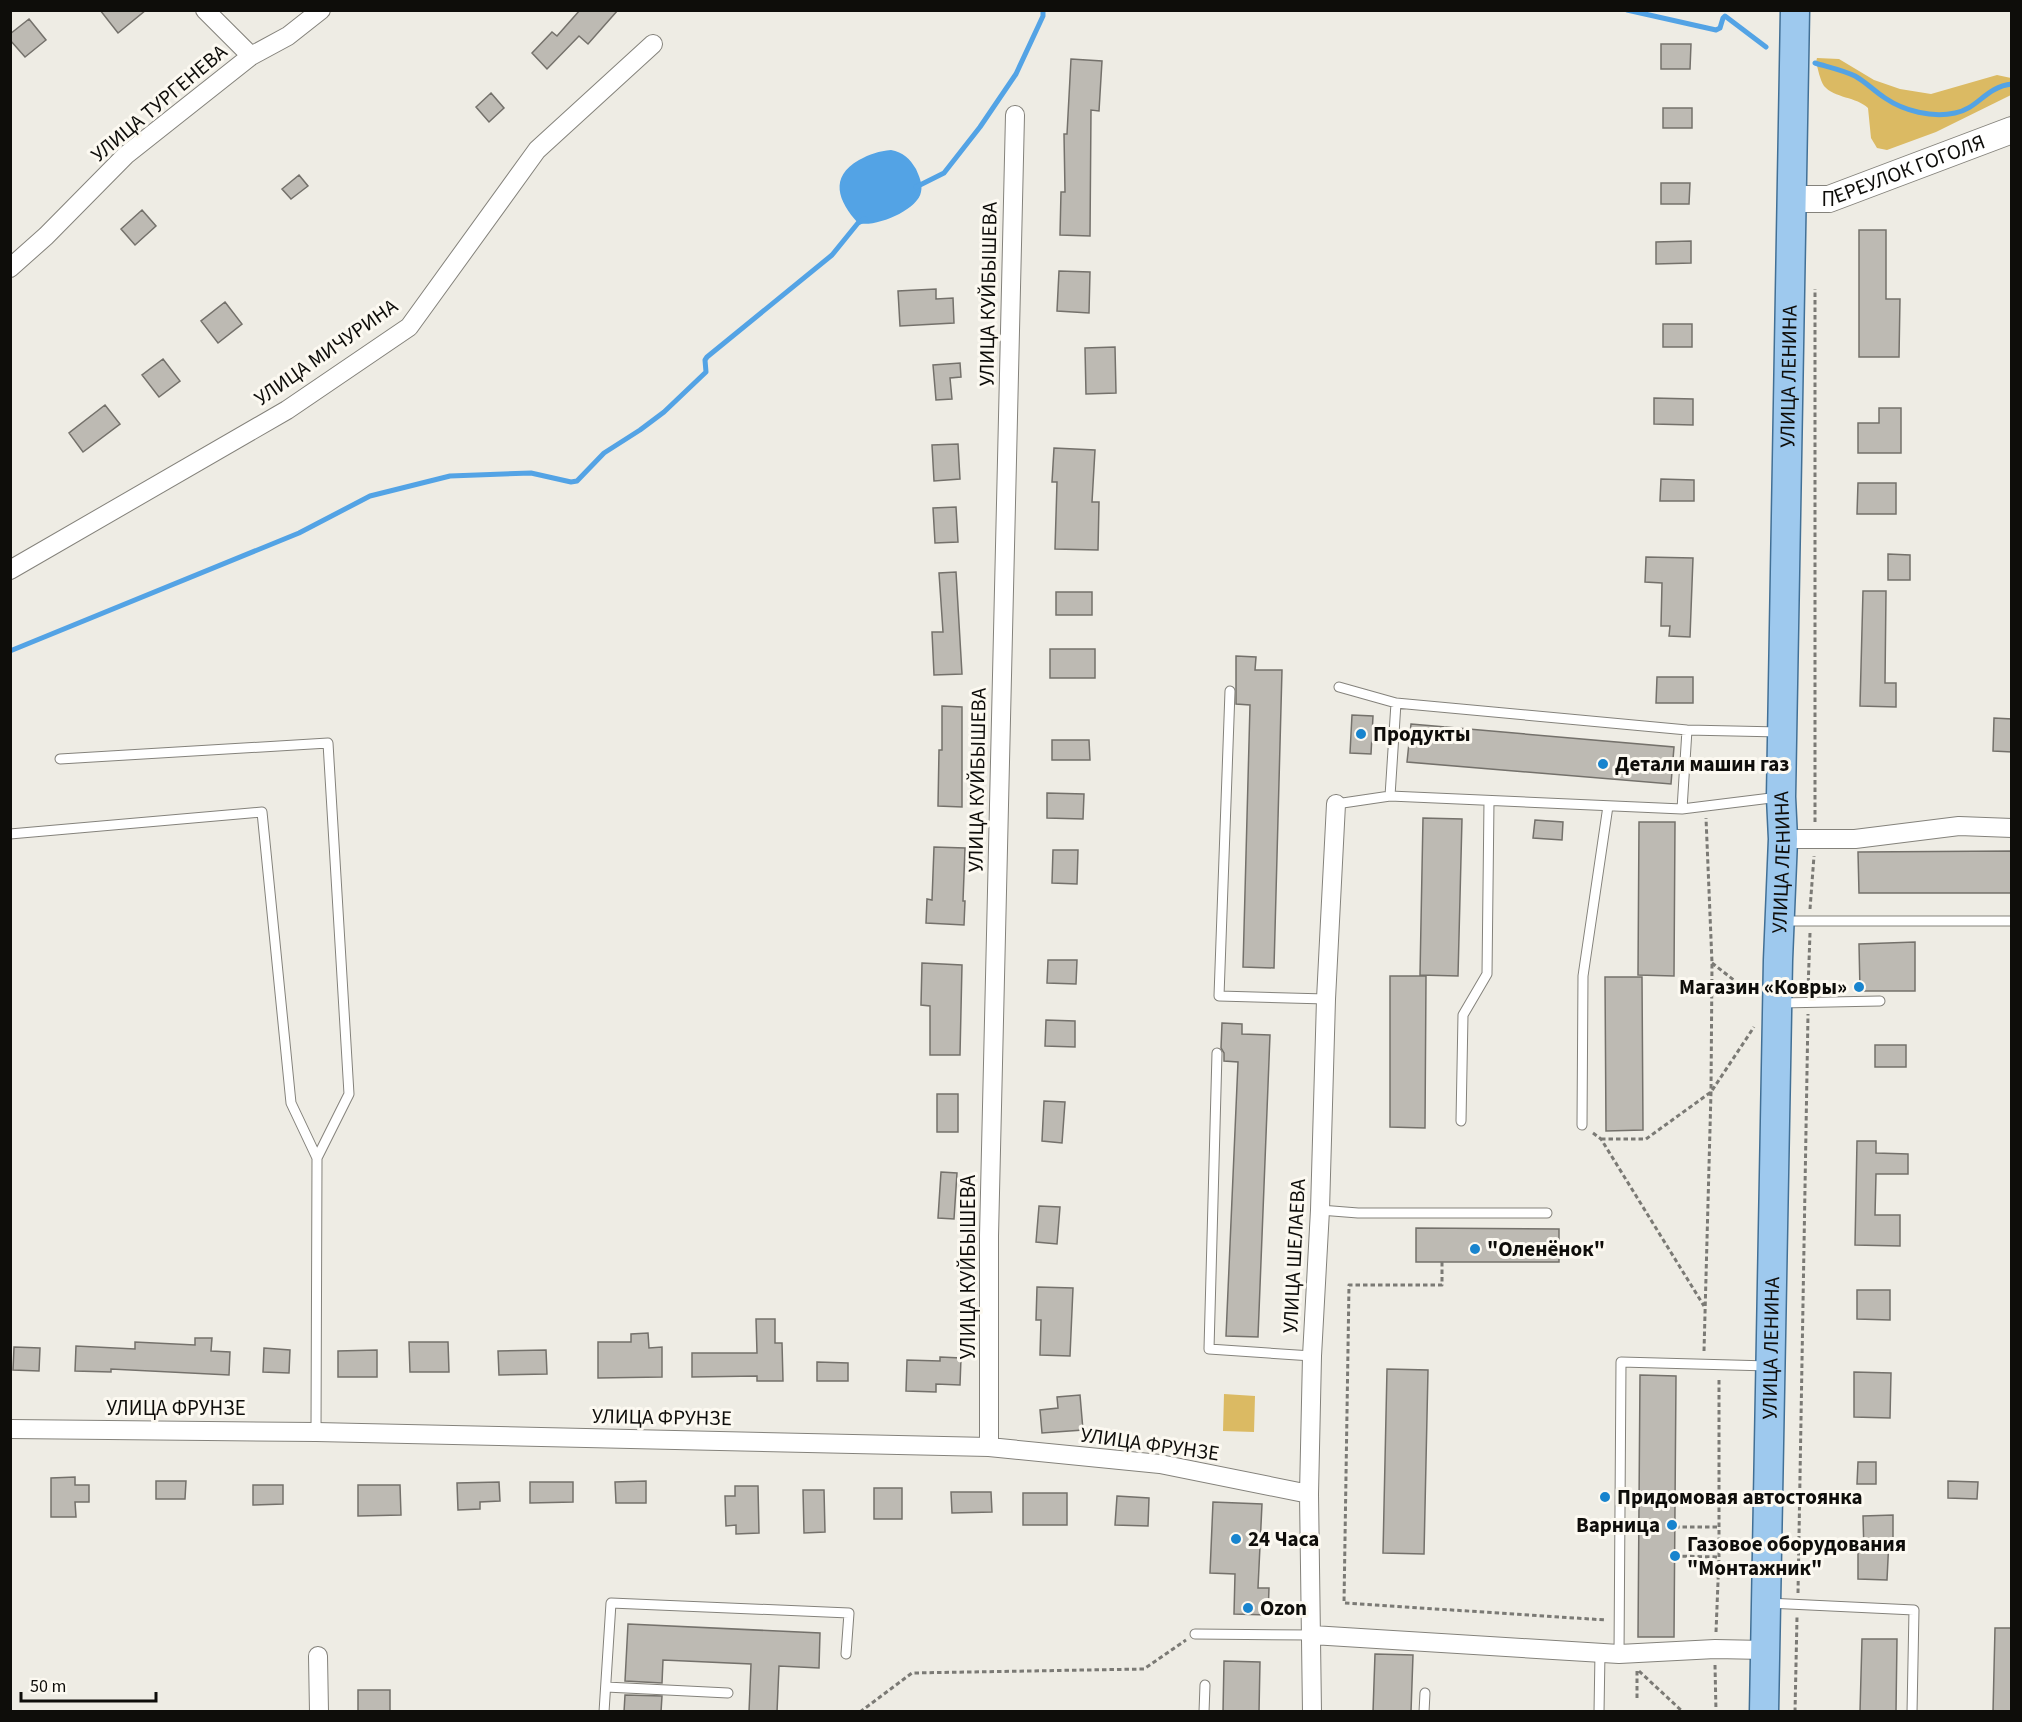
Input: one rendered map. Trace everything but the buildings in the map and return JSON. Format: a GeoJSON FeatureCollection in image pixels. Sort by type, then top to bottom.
{"type":"FeatureCollection","features":[{"type":"Feature","properties":{"kind":"main road","name":"УЛИЦА ЛЕНИНА"},"geometry":{"type":"LineString","coordinates":[[1764,1712],[1771,1366],[1764,1004],[1779,922],[1783,839],[1781,797],[1795,10]]}},
{"type":"Feature","properties":{"kind":"main road","name":"ПЕРЕУЛОК ГОГОЛЯ"},"geometry":{"type":"LineString","coordinates":[[1792,199],[1829,198],[2012,130]]}},
{"type":"Feature","properties":{"kind":"street"},"geometry":{"type":"LineString","coordinates":[[205,10],[250,56]]}},
{"type":"Feature","properties":{"kind":"street","name":"УЛИЦА ТУРГЕНЕВА"},"geometry":{"type":"LineString","coordinates":[[10,268],[46,237],[126,155],[250,56],[288,36],[321,10]]}},
{"type":"Feature","properties":{"kind":"street","name":"УЛИЦА МИЧУРИНА"},"geometry":{"type":"LineString","coordinates":[[10,570],[287,410],[409,327],[537,150],[653,44]]}},
{"type":"Feature","properties":{"kind":"street","name":"УЛИЦА КУЙБЫШЕВА"},"geometry":{"type":"LineString","coordinates":[[989,1447],[990,1213],[1015,115]]}},
{"type":"Feature","properties":{"kind":"street","name":"УЛИЦА ШЕЛАЕВА"},"geometry":{"type":"LineString","coordinates":[[1312,1712],[1309,1494],[1312,1356],[1336,804]]}},
{"type":"Feature","properties":{"kind":"street"},"geometry":{"type":"LineString","coordinates":[[1783,839],[1855,838],[1959,826],[2012,828]]}},
{"type":"Feature","properties":{"kind":"street","name":"УЛИЦА ФРУНЗЕ"},"geometry":{"type":"LineString","coordinates":[[10,1429],[316,1432],[989,1447],[1160,1464],[1309,1494]]}},
{"type":"Feature","properties":{"kind":"street"},"geometry":{"type":"LineString","coordinates":[[1312,1635],[1619,1654],[1715,1649],[1765,1650]]}},
{"type":"Feature","properties":{"kind":"street"},"geometry":{"type":"LineString","coordinates":[[318,1656],[319,1712]]}},
{"type":"Feature","properties":{"kind":"lane"},"geometry":{"type":"LineString","coordinates":[[1339,687],[1396,703],[1687,730],[1782,732]]}},
{"type":"Feature","properties":{"kind":"lane"},"geometry":{"type":"LineString","coordinates":[[1230,691],[1219,996],[1326,999]]}},
{"type":"Feature","properties":{"kind":"lane"},"geometry":{"type":"LineString","coordinates":[[1390,796],[1396,703]]}},
{"type":"Feature","properties":{"kind":"lane"},"geometry":{"type":"LineString","coordinates":[[1682,809],[1687,730]]}},
{"type":"Feature","properties":{"kind":"lane"},"geometry":{"type":"LineString","coordinates":[[60,759],[328,743],[349,1094],[317,1158]]}},
{"type":"Feature","properties":{"kind":"lane"},"geometry":{"type":"LineString","coordinates":[[1336,804],[1390,796],[1682,809],[1781,797]]}},
{"type":"Feature","properties":{"kind":"lane"},"geometry":{"type":"LineString","coordinates":[[1461,1121],[1463,1016],[1486,974],[1489,801]]}},
{"type":"Feature","properties":{"kind":"lane"},"geometry":{"type":"LineString","coordinates":[[1582,1125],[1583,976],[1608,806]]}},
{"type":"Feature","properties":{"kind":"lane"},"geometry":{"type":"LineString","coordinates":[[10,834],[262,812],[291,1103],[317,1158],[316,1432]]}},
{"type":"Feature","properties":{"kind":"lane"},"geometry":{"type":"LineString","coordinates":[[1779,922],[2012,921]]}},
{"type":"Feature","properties":{"kind":"lane"},"geometry":{"type":"LineString","coordinates":[[1764,1004],[1808,1001],[1880,1001]]}},
{"type":"Feature","properties":{"kind":"lane"},"geometry":{"type":"LineString","coordinates":[[1217,1053],[1209,1349],[1312,1356]]}},
{"type":"Feature","properties":{"kind":"lane"},"geometry":{"type":"LineString","coordinates":[[1320,1210],[1547,1213]]}},
{"type":"Feature","properties":{"kind":"lane"},"geometry":{"type":"LineString","coordinates":[[1619,1654],[1621,1362],[1771,1366]]}},
{"type":"Feature","properties":{"kind":"lane"},"geometry":{"type":"LineString","coordinates":[[604,1712],[610,1603],[849,1613],[846,1654]]}},
{"type":"Feature","properties":{"kind":"lane"},"geometry":{"type":"LineString","coordinates":[[1766,1603],[1914,1610],[1912,1712]]}},
{"type":"Feature","properties":{"kind":"lane"},"geometry":{"type":"LineString","coordinates":[[1195,1634],[1312,1635]]}},
{"type":"Feature","properties":{"kind":"lane"},"geometry":{"type":"LineString","coordinates":[[1599,1712],[1600,1653]]}},
{"type":"Feature","properties":{"kind":"lane"},"geometry":{"type":"LineString","coordinates":[[1204,1712],[1205,1685]]}},
{"type":"Feature","properties":{"kind":"lane"},"geometry":{"type":"LineString","coordinates":[[606,1687],[728,1693]]}},
{"type":"Feature","properties":{"kind":"lane"},"geometry":{"type":"LineString","coordinates":[[1424,1712],[1425,1693]]}},
{"type":"Feature","properties":{"kind":"path"},"geometry":{"type":"LineString","coordinates":[[1795,1712],[1808,986],[1815,839],[1815,284]]}},
{"type":"Feature","properties":{"kind":"path"},"geometry":{"type":"LineString","coordinates":[[1704,1365],[1712,963],[1705,805]]}},
{"type":"Feature","properties":{"kind":"path"},"geometry":{"type":"LineString","coordinates":[[1601,1139],[1646,1139],[1711,1092],[1764,1004],[1712,963]]}},
{"type":"Feature","properties":{"kind":"path"},"geometry":{"type":"LineString","coordinates":[[1808,986],[1849,987]]}},
{"type":"Feature","properties":{"kind":"path"},"geometry":{"type":"LineString","coordinates":[[1582,1125],[1601,1139],[1705,1306]]}},
{"type":"Feature","properties":{"kind":"path"},"geometry":{"type":"LineString","coordinates":[[1442,1262],[1442,1286],[1349,1285],[1344,1603],[1619,1621]]}},
{"type":"Feature","properties":{"kind":"path"},"geometry":{"type":"LineString","coordinates":[[1716,1712],[1719,1365]]}},
{"type":"Feature","properties":{"kind":"path"},"geometry":{"type":"LineString","coordinates":[[1675,1527],[1719,1527]]}},
{"type":"Feature","properties":{"kind":"path"},"geometry":{"type":"LineString","coordinates":[[1675,1556],[1719,1557]]}},
{"type":"Feature","properties":{"kind":"path"},"geometry":{"type":"LineString","coordinates":[[860,1712],[912,1673],[1144,1669],[1195,1634]]}},
{"type":"Feature","properties":{"kind":"path"},"geometry":{"type":"LineString","coordinates":[[1637,1699],[1637,1670],[1683,1712]]}},
{"type":"Feature","properties":{"kind":"shaded area"},"geometry":{"type":"Polygon","coordinates":[[[1817,58],[1839,59],[1874,80],[1900,89],[1931,94],[1997,75],[2011,78],[2011,95],[1936,132],[1887,150],[1877,148],[1871,138],[1868,108],[1824,86],[1816,62],[1817,58]]]}},
{"type":"Feature","properties":{"kind":"shaded area"},"geometry":{"type":"Polygon","coordinates":[[[1224,1394],[1255,1396],[1254,1432],[1223,1431],[1224,1394]]]}},
{"type":"Feature","properties":{"kind":"water"},"geometry":{"type":"Polygon","coordinates":[[[891,150],[906,156],[916,169],[921,186],[918,199],[904,211],[885,220],[875,223],[858,223],[842,198],[840,182],[843,174],[871,154],[891,150]]]}},
{"type":"Feature","properties":{"kind":"waterway"},"geometry":{"type":"LineString","coordinates":[[916,187],[944,173],[980,127],[1016,74],[1043,16],[1043,10]]}},
{"type":"Feature","properties":{"kind":"waterway"},"geometry":{"type":"LineString","coordinates":[[1627,10],[1716,30],[1720,28],[1725,16],[1766,47]]}},
{"type":"Feature","properties":{"kind":"waterway"},"geometry":{"type":"LineString","coordinates":[[1815,63],[1859,78],[1893,103],[1909,110],[1937,115],[1963,111],[1995,89],[2012,84]]}},
{"type":"Feature","properties":{"kind":"waterway"},"geometry":{"type":"LineString","coordinates":[[10,651],[299,533],[370,496],[450,476],[531,473],[571,482],[577,481],[604,453],[664,412],[706,372],[707,357],[832,255],[858,223],[865,219]]}},
{"type":"Feature","properties":{"kind":"place","name":"Продукты"},"geometry":{"type":"Point","coordinates":[1361,734]}},
{"type":"Feature","properties":{"kind":"place","name":"Детали машин газ"},"geometry":{"type":"Point","coordinates":[1603,764]}},
{"type":"Feature","properties":{"kind":"place","name":"Магазин «Ковры»"},"geometry":{"type":"Point","coordinates":[1859,987]}},
{"type":"Feature","properties":{"kind":"place","name":"\"Оленёнок\""},"geometry":{"type":"Point","coordinates":[1475,1249]}},
{"type":"Feature","properties":{"kind":"place","name":"Придомовая автостоянка"},"geometry":{"type":"Point","coordinates":[1605,1497]}},
{"type":"Feature","properties":{"kind":"place","name":"Варница"},"geometry":{"type":"Point","coordinates":[1672,1525]}},
{"type":"Feature","properties":{"kind":"place","name":"24 Часа"},"geometry":{"type":"Point","coordinates":[1236,1539]}},
{"type":"Feature","properties":{"kind":"place","name":"Газовое оборудования \"Монтажник\""},"geometry":{"type":"Point","coordinates":[1675,1556]}},
{"type":"Feature","properties":{"kind":"place","name":"Ozon"},"geometry":{"type":"Point","coordinates":[1248,1608]}}]}
